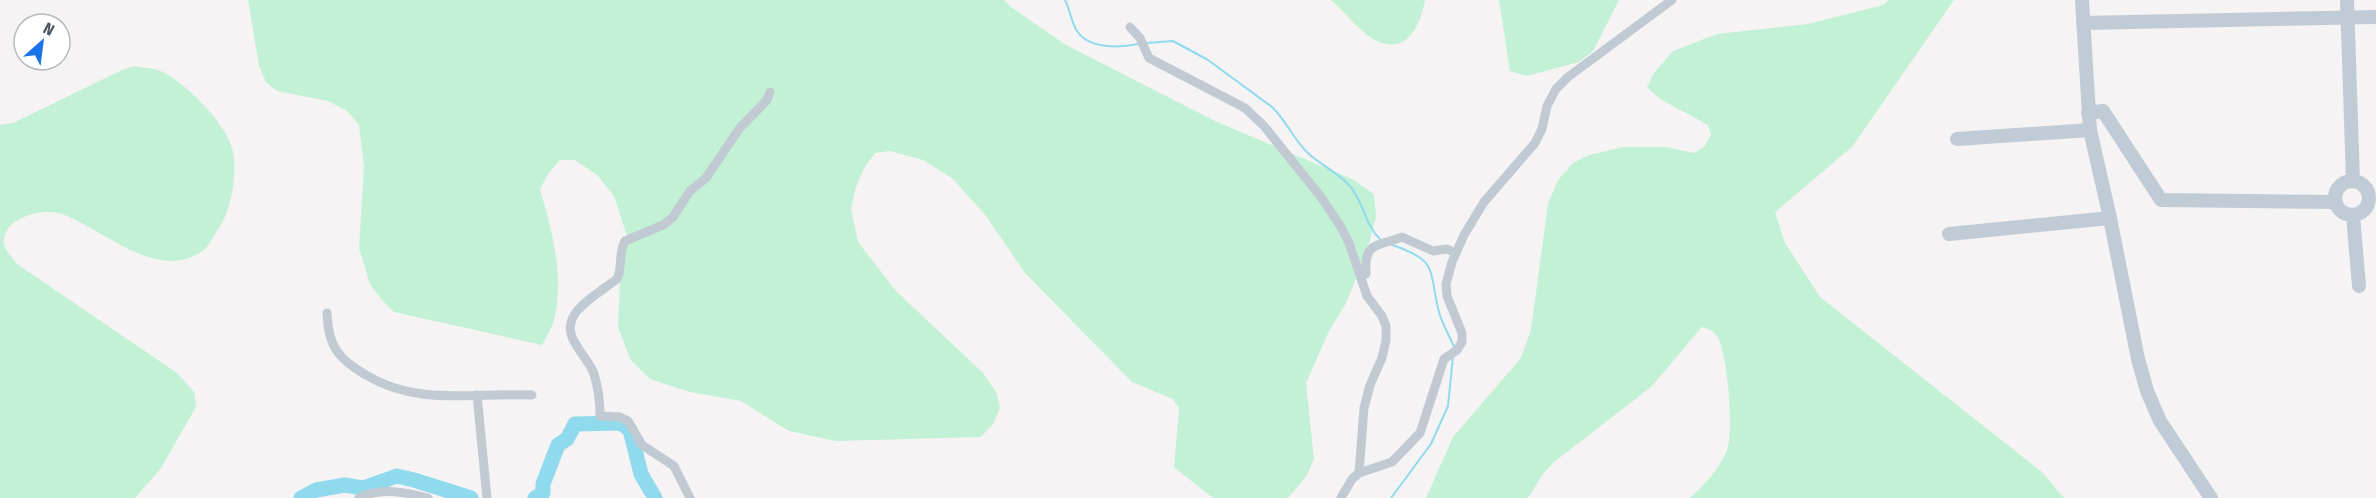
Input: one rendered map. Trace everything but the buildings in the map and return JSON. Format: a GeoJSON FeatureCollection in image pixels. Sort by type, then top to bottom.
{"type":"FeatureCollection","features":[{"type":"Feature","properties":{"kind":"street"},"geometry":{"type":"LineString","coordinates":[[1359,473],[1392,462],[1420,433],[1444,359],[1457,350],[1462,342],[1462,333],[1447,296],[1446,284],[1456,253],[1484,201],[1535,143],[1542,129],[1547,106],[1556,88],[1672,0]]}},
{"type":"Feature","properties":{"kind":"street"},"geometry":{"type":"LineString","coordinates":[[2082,0],[2090,130],[2138,359],[2147,391],[2160,421],[2211,498]]}},
{"type":"Feature","properties":{"kind":"street"},"geometry":{"type":"LineString","coordinates":[[2347,0],[2354,180]]}},
{"type":"Feature","properties":{"kind":"street"},"geometry":{"type":"LineString","coordinates":[[2083,23],[2376,17]]}},
{"type":"Feature","properties":{"kind":"street"},"geometry":{"type":"LineString","coordinates":[[1130,27],[1140,38],[1149,58],[1245,108],[1264,126],[1321,197],[1341,227],[1367,296],[1382,316],[1386,326],[1386,340],[1364,408],[1359,473],[1341,498]]}},
{"type":"Feature","properties":{"kind":"street"},"geometry":{"type":"LineString","coordinates":[[690,498],[674,466],[642,445],[628,422],[620,417],[600,416],[594,373],[576,346],[570,333],[570,324],[576,311],[617,279],[620,272],[621,247],[625,241],[663,225],[673,217],[690,191],[706,178],[739,129],[767,100],[770,92]]}},
{"type":"Feature","properties":{"kind":"street"},"geometry":{"type":"LineString","coordinates":[[2088,113],[2103,111],[2161,200],[2335,202]]}},
{"type":"Feature","properties":{"kind":"street"},"geometry":{"type":"LineString","coordinates":[[1957,139],[2090,130]]}},
{"type":"Feature","properties":{"kind":"street"},"geometry":{"type":"LineString","coordinates":[[2354,180],[2367,189],[2369,201],[2364,211],[2353,215],[2340,210],[2335,202],[2336,191],[2343,183],[2354,180]]}},
{"type":"Feature","properties":{"kind":"street"},"geometry":{"type":"LineString","coordinates":[[2353,215],[2359,286]]}},
{"type":"Feature","properties":{"kind":"street"},"geometry":{"type":"LineString","coordinates":[[1949,234],[2110,218]]}},
{"type":"Feature","properties":{"kind":"street"},"geometry":{"type":"LineString","coordinates":[[1361,277],[1366,274],[1365,257],[1370,249],[1402,237],[1433,251],[1447,249],[1456,253]]}},
{"type":"Feature","properties":{"kind":"street"},"geometry":{"type":"LineString","coordinates":[[327,314],[328,329],[339,356],[348,365],[384,386],[429,396],[455,398],[502,394],[532,395]]}},
{"type":"Feature","properties":{"kind":"street"},"geometry":{"type":"LineString","coordinates":[[477,395],[487,498]]}},
{"type":"Feature","properties":{"kind":"street"},"geometry":{"type":"LineString","coordinates":[[359,498],[369,493],[391,491],[428,498]]}},
{"type":"Feature","properties":{"kind":"green space"},"geometry":{"type":"Polygon","coordinates":[[[248,0],[1004,0],[1066,45],[1215,121],[1352,179],[1374,194],[1376,217],[1366,255],[1346,303],[1329,331],[1306,383],[1314,459],[1307,475],[1288,498],[1213,498],[1174,467],[1179,408],[1173,399],[1132,382],[1025,273],[986,216],[953,179],[923,160],[890,151],[875,153],[864,168],[856,187],[851,209],[858,242],[896,291],[983,373],[996,392],[1000,408],[993,424],[981,437],[836,441],[789,431],[741,401],[690,392],[650,379],[630,359],[618,327],[620,282],[627,236],[614,196],[597,175],[575,160],[560,160],[548,174],[540,189],[558,270],[554,320],[542,345],[394,312],[370,284],[359,248],[364,167],[359,125],[347,111],[328,101],[277,91],[266,82],[259,66],[248,0]]]}},
{"type":"Feature","properties":{"kind":"green space"},"geometry":{"type":"Polygon","coordinates":[[[1331,0],[1425,0],[1419,20],[1409,37],[1402,42],[1384,44],[1367,35],[1331,0]]]}},
{"type":"Feature","properties":{"kind":"green space"},"geometry":{"type":"Polygon","coordinates":[[[1499,0],[1619,0],[1593,51],[1579,62],[1527,76],[1510,71],[1499,0]]]}},
{"type":"Feature","properties":{"kind":"green space"},"geometry":{"type":"Polygon","coordinates":[[[1889,0],[1954,0],[1852,147],[1775,212],[1785,243],[1820,297],[2042,472],[2064,498],[1690,498],[1716,470],[1724,457],[1730,427],[1727,375],[1721,345],[1714,333],[1702,327],[1651,387],[1554,462],[1542,475],[1528,498],[1426,498],[1453,437],[1521,358],[1531,330],[1548,204],[1558,180],[1573,163],[1589,155],[1623,147],[1666,147],[1694,153],[1705,146],[1711,135],[1708,125],[1660,99],[1647,87],[1654,73],[1673,51],[1717,34],[1808,24],[1883,5],[1889,0]]]}},
{"type":"Feature","properties":{"kind":"green space"},"geometry":{"type":"Polygon","coordinates":[[[135,66],[158,70],[180,83],[214,117],[230,141],[234,161],[234,182],[230,203],[222,223],[208,246],[186,259],[168,261],[150,258],[78,221],[54,212],[34,214],[16,221],[5,236],[4,245],[17,264],[177,373],[194,392],[196,407],[161,468],[135,498],[0,498],[0,125],[13,123],[122,70],[135,66]]]}},
{"type":"Feature","properties":{"kind":"waterway"},"geometry":{"type":"LineString","coordinates":[[1065,0],[1073,24],[1082,37],[1105,46],[1138,44]]}},
{"type":"Feature","properties":{"kind":"waterway"},"geometry":{"type":"LineString","coordinates":[[1147,43],[1173,41],[1208,60],[1272,107],[1304,149],[1354,191],[1371,227],[1381,240]]}},
{"type":"Feature","properties":{"kind":"waterway"},"geometry":{"type":"LineString","coordinates":[[1392,245],[1418,256],[1425,262],[1432,277],[1440,316],[1454,347]]}},
{"type":"Feature","properties":{"kind":"waterway"},"geometry":{"type":"LineString","coordinates":[[1391,498],[1431,444],[1448,406],[1453,356]]}},
{"type":"Feature","properties":{"kind":"waterway"},"geometry":{"type":"LineString","coordinates":[[535,498],[543,493],[543,484],[558,445],[567,439],[575,424],[621,423],[630,430],[641,474],[655,498]]}},
{"type":"Feature","properties":{"kind":"waterway"},"geometry":{"type":"LineString","coordinates":[[301,498],[316,490],[345,485],[363,488],[397,476],[471,498]]}}]}
